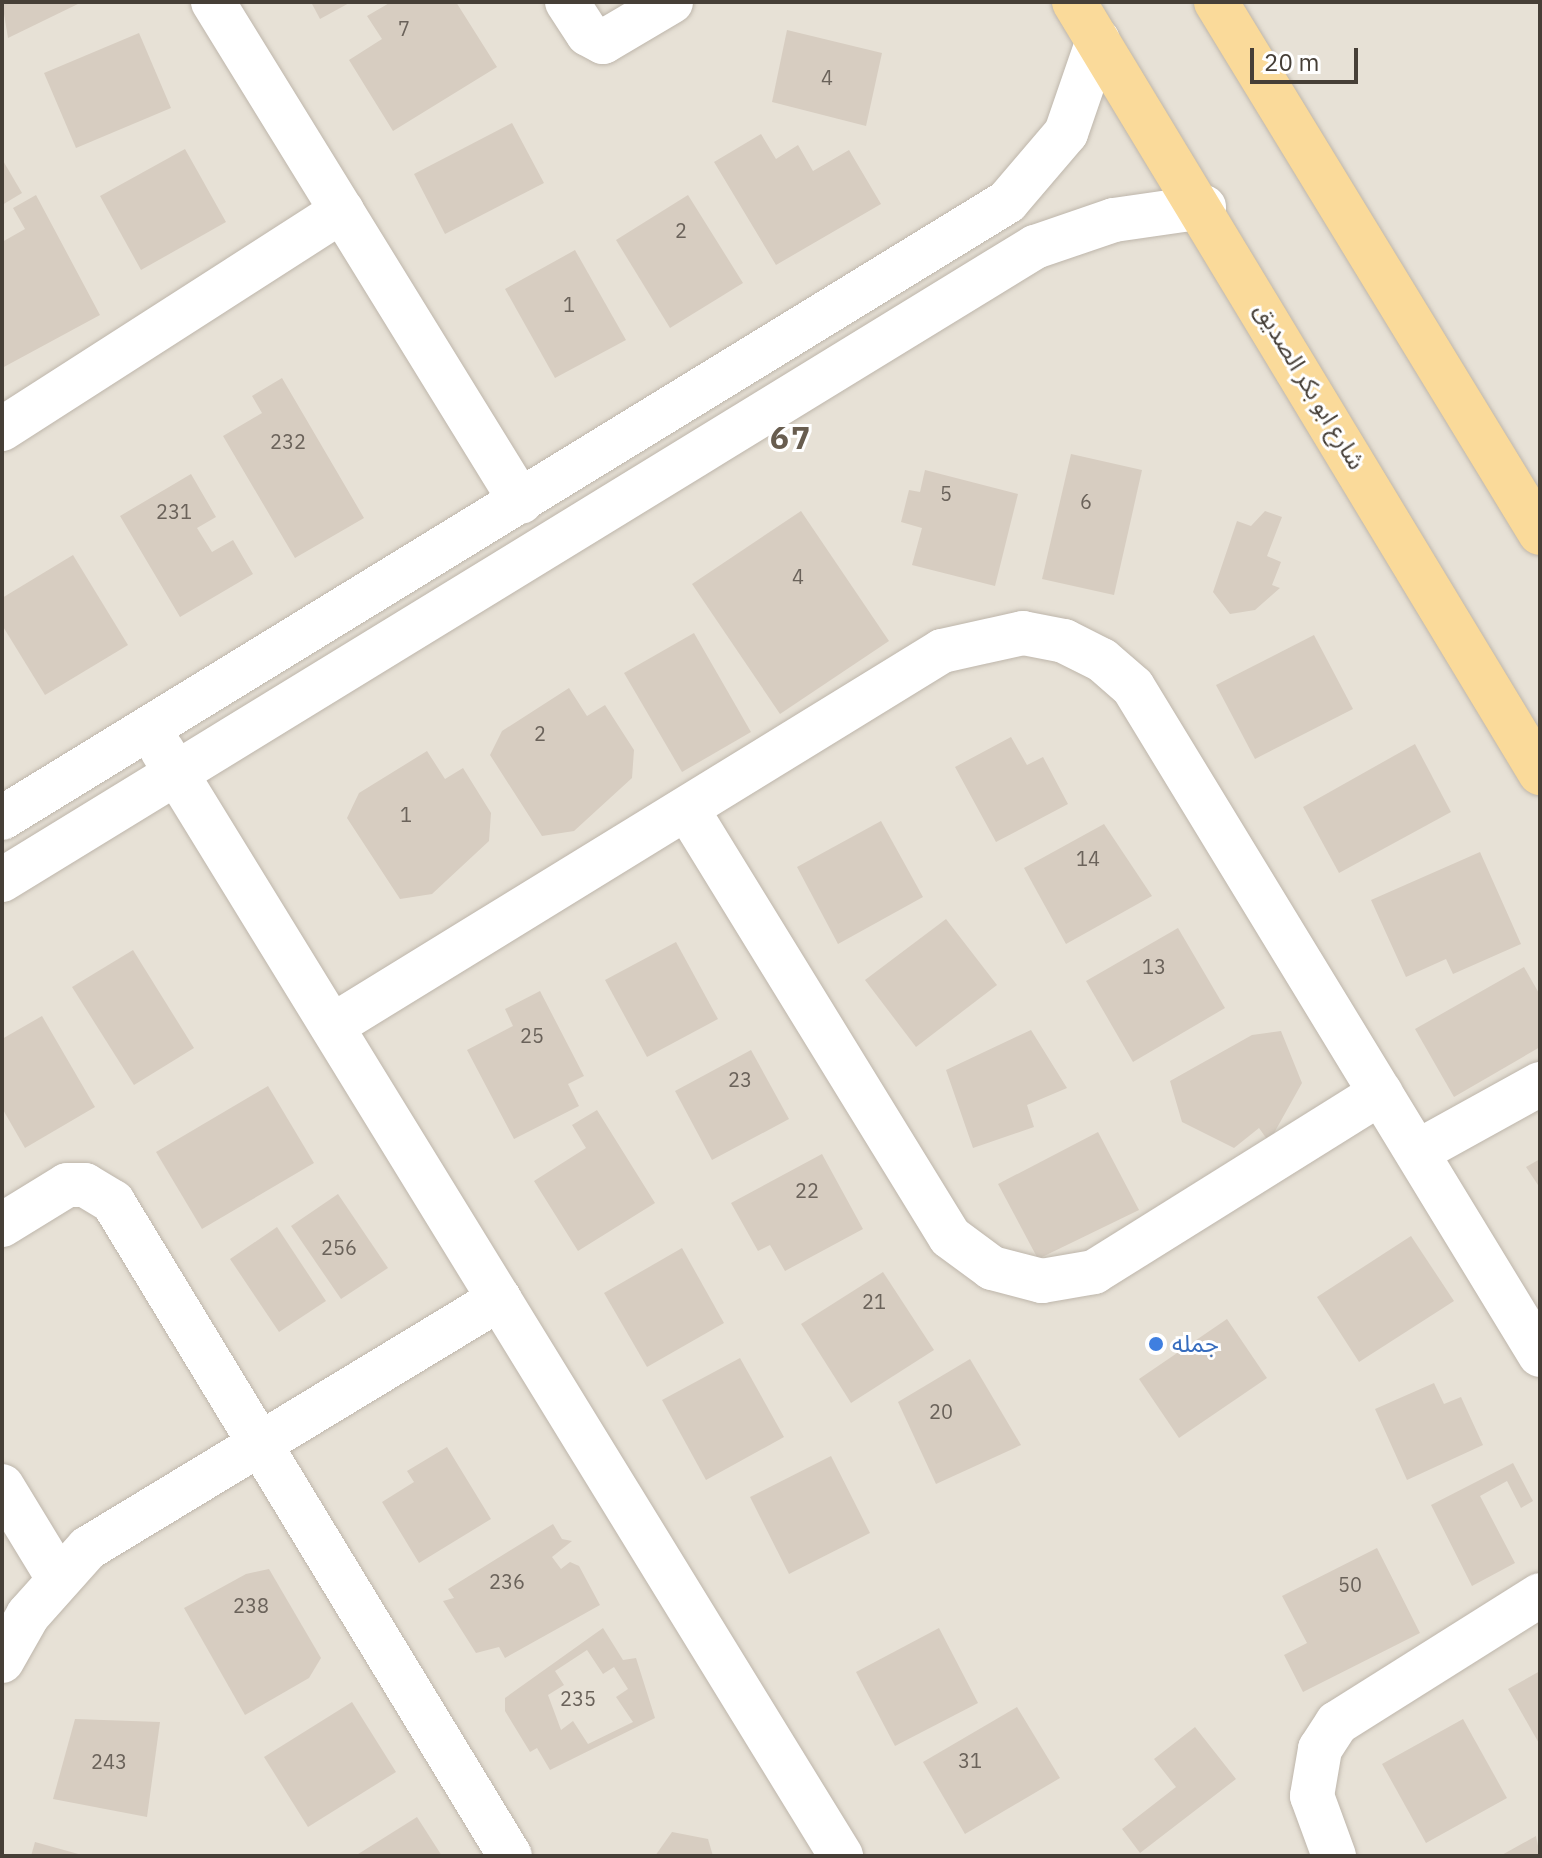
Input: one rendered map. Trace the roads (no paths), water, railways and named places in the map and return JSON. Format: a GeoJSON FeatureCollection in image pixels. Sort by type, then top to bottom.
{"type":"FeatureCollection","features":[{"type":"Feature","properties":{"kind":"main road","name":"شارع ابو بكر الصديق"},"geometry":{"type":"LineString","coordinates":[[1074,2],[1204,207],[1540,773]]}},
{"type":"Feature","properties":{"kind":"main road"},"geometry":{"type":"LineString","coordinates":[[1216,2],[1540,533]]}},
{"type":"Feature","properties":{"kind":"street"},"geometry":{"type":"LineString","coordinates":[[213,2],[521,502]]}},
{"type":"Feature","properties":{"kind":"street"},"geometry":{"type":"LineString","coordinates":[[567,2],[588,34],[603,42],[671,2]]}},
{"type":"Feature","properties":{"kind":"street"},"geometry":{"type":"LineString","coordinates":[[2,818],[789,339],[1007,202],[1066,133],[1098,40]]}},
{"type":"Feature","properties":{"kind":"street"},"geometry":{"type":"LineString","coordinates":[[2,880],[1035,247],[1114,220],[1204,207]]}},
{"type":"Feature","properties":{"kind":"street"},"geometry":{"type":"LineString","coordinates":[[2,429],[342,211]]}},
{"type":"Feature","properties":{"kind":"street"},"geometry":{"type":"LineString","coordinates":[[789,339],[820,378]]}},
{"type":"Feature","properties":{"kind":"street"},"geometry":{"type":"LineString","coordinates":[[332,1026],[942,651],[1023,633],[1064,641],[1102,660],[1133,687],[1540,1355]]}},
{"type":"Feature","properties":{"kind":"street"},"geometry":{"type":"LineString","coordinates":[[149,729],[841,1856]]}},
{"type":"Feature","properties":{"kind":"street"},"geometry":{"type":"LineString","coordinates":[[687,809],[950,1237],[992,1268],[1042,1281],[1094,1272],[1381,1093]]}},
{"type":"Feature","properties":{"kind":"street"},"geometry":{"type":"LineString","coordinates":[[1417,1152],[1540,1084]]}},
{"type":"Feature","properties":{"kind":"street"},"geometry":{"type":"LineString","coordinates":[[2,1225],[67,1185],[100,1191],[258,1441],[510,1856]]}},
{"type":"Feature","properties":{"kind":"street"},"geometry":{"type":"LineString","coordinates":[[2,1661],[58,1578],[88,1548],[258,1441],[499,1299]]}},
{"type":"Feature","properties":{"kind":"street"},"geometry":{"type":"LineString","coordinates":[[2,1486],[58,1578]]}},
{"type":"Feature","properties":{"kind":"street"},"geometry":{"type":"LineString","coordinates":[[1334,1856],[1312,1796],[1320,1749],[1337,1723],[1540,1595]]}},
{"type":"Feature","properties":{"kind":"place","name":"جمله"},"geometry":{"type":"Point","coordinates":[1156,1344]}},
{"type":"Feature","properties":{"kind":"district","name":"67"},"geometry":{"type":"Point","coordinates":[791,437]}}]}
